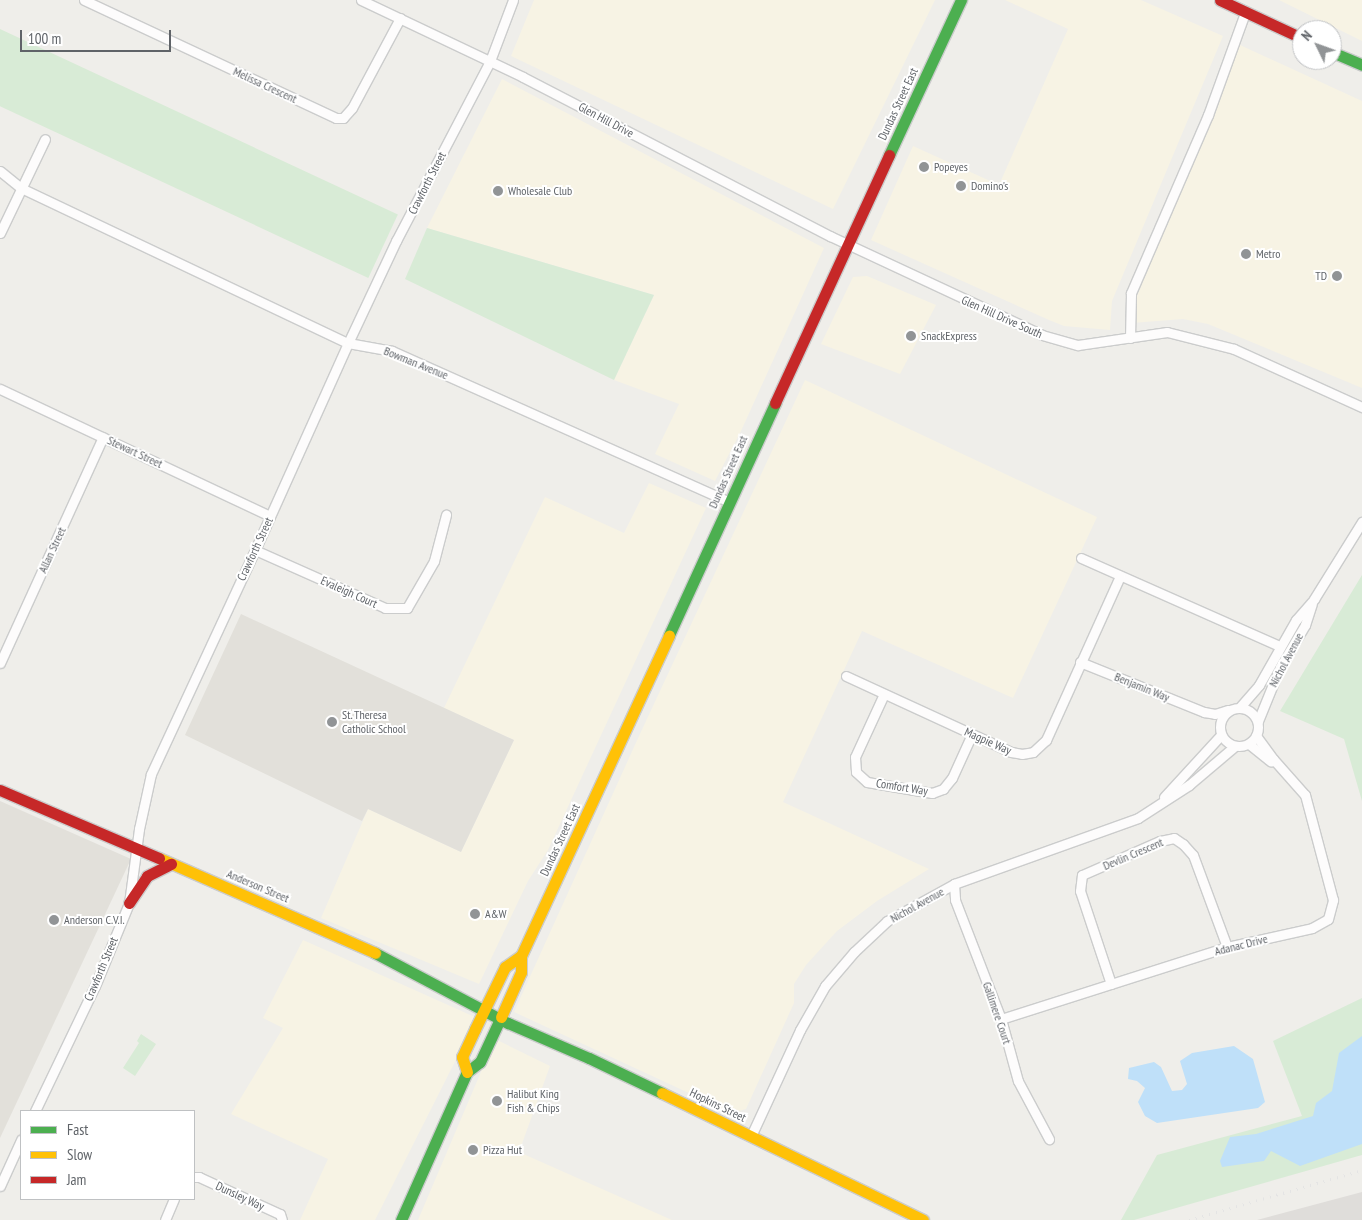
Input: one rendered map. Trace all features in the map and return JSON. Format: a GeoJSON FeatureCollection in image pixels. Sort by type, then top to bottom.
{"type":"FeatureCollection","features":[{"type":"Feature","properties":{"kind":"main road","name":"Dundas Street East"},"geometry":{"type":"LineString","coordinates":[[401,1220],[467,1072],[480,1062],[521,972],[521,956],[961,0]]}},
{"type":"Feature","properties":{"kind":"main road"},"geometry":{"type":"LineString","coordinates":[[1220,0],[1292,34]]}},
{"type":"Feature","properties":{"kind":"main road"},"geometry":{"type":"LineString","coordinates":[[1342,56],[1362,65]]}},
{"type":"Feature","properties":{"kind":"main road","name":"Anderson Street"},"geometry":{"type":"LineString","coordinates":[[0,790],[358,944],[500,1018]]}},
{"type":"Feature","properties":{"kind":"main road"},"geometry":{"type":"LineString","coordinates":[[129,903],[147,876],[171,864]]}},
{"type":"Feature","properties":{"kind":"main road","name":"Dundas Street East"},"geometry":{"type":"LineString","coordinates":[[467,1072],[462,1057],[505,966],[521,956]]}},
{"type":"Feature","properties":{"kind":"main road","name":"Hopkins Street"},"geometry":{"type":"LineString","coordinates":[[500,1018],[596,1061],[923,1220]]}},
{"type":"Feature","properties":{"kind":"street","name":"Melissa Crescent"},"geometry":{"type":"LineString","coordinates":[[84,0],[336,118],[343,118],[352,108],[400,18]]}},
{"type":"Feature","properties":{"kind":"street","name":"Glen Hill Drive"},"geometry":{"type":"LineString","coordinates":[[361,0],[490,61],[848,245]]}},
{"type":"Feature","properties":{"kind":"street","name":"Crawforth Street"},"geometry":{"type":"LineString","coordinates":[[35,1110],[95,986],[129,903],[139,829],[151,774],[255,550],[348,342],[396,242],[490,61],[513,0]]}},
{"type":"Feature","properties":{"kind":"street"},"geometry":{"type":"LineString","coordinates":[[1130,338],[1131,293],[1208,115],[1245,13]]}},
{"type":"Feature","properties":{"kind":"street"},"geometry":{"type":"LineString","coordinates":[[0,232],[45,139]]}},
{"type":"Feature","properties":{"kind":"street","name":"Bowman Avenue"},"geometry":{"type":"LineString","coordinates":[[0,171],[21,188],[348,342],[392,351],[730,502]]}},
{"type":"Feature","properties":{"kind":"street","name":"Glen Hill Drive South"},"geometry":{"type":"LineString","coordinates":[[848,245],[1042,336],[1078,345],[1167,332],[1234,349],[1362,406]]}},
{"type":"Feature","properties":{"kind":"street","name":"Stewart Street"},"geometry":{"type":"LineString","coordinates":[[0,389],[270,516]]}},
{"type":"Feature","properties":{"kind":"street","name":"Allan Street"},"geometry":{"type":"LineString","coordinates":[[0,663],[103,436]]}},
{"type":"Feature","properties":{"kind":"street","name":"Evaleigh Court"},"geometry":{"type":"LineString","coordinates":[[255,550],[385,608],[407,608],[434,561],[446,515]]}},
{"type":"Feature","properties":{"kind":"street","name":"Nichol Avenue"},"geometry":{"type":"LineString","coordinates":[[1240,707],[1259,685],[1296,620],[1314,599],[1362,522]]}},
{"type":"Feature","properties":{"kind":"street"},"geometry":{"type":"LineString","coordinates":[[1081,558],[1280,646]]}},
{"type":"Feature","properties":{"kind":"street","name":"Magpie Way"},"geometry":{"type":"LineString","coordinates":[[846,676],[1016,754],[1027,754],[1038,750],[1046,740],[1120,576]]}},
{"type":"Feature","properties":{"kind":"street","name":"Nichol Avenue"},"geometry":{"type":"LineString","coordinates":[[1258,721],[1280,668],[1305,625],[1314,599]]}},
{"type":"Feature","properties":{"kind":"street","name":"Benjamin Way"},"geometry":{"type":"LineString","coordinates":[[1080,662],[1204,712],[1215,714],[1228,710]]}},
{"type":"Feature","properties":{"kind":"street","name":"Comfort Way"},"geometry":{"type":"LineString","coordinates":[[884,694],[855,757],[856,772],[867,782],[932,793],[943,789],[952,778],[972,734]]}},
{"type":"Feature","properties":{"kind":"street"},"geometry":{"type":"LineString","coordinates":[[1240,707],[1251,712],[1258,721],[1256,736],[1248,744],[1235,746],[1227,742],[1220,732],[1220,720],[1228,710],[1240,707]]}},
{"type":"Feature","properties":{"kind":"street","name":"Benjamin Way"},"geometry":{"type":"LineString","coordinates":[[1204,712],[1220,732]]}},
{"type":"Feature","properties":{"kind":"street","name":"Nichol Avenue"},"geometry":{"type":"LineString","coordinates":[[1157,804],[1220,732]]}},
{"type":"Feature","properties":{"kind":"street","name":"Adanac Drive"},"geometry":{"type":"LineString","coordinates":[[1001,1019],[1227,947],[1312,928],[1328,919],[1333,900],[1305,795],[1256,736]]}},
{"type":"Feature","properties":{"kind":"street","name":"Adanac Drive"},"geometry":{"type":"LineString","coordinates":[[1248,744],[1284,771]]}},
{"type":"Feature","properties":{"kind":"street","name":"Nichol Avenue"},"geometry":{"type":"LineString","coordinates":[[751,1136],[800,1030],[825,986],[854,952],[887,921],[954,884],[1138,818],[1157,804],[1189,786],[1235,746]]}},
{"type":"Feature","properties":{"kind":"street","name":"Devlin Crescent"},"geometry":{"type":"LineString","coordinates":[[1111,984],[1080,891],[1082,875],[1160,841],[1174,838],[1183,844],[1193,855],[1227,947]]}},
{"type":"Feature","properties":{"kind":"street","name":"Gallimere Court"},"geometry":{"type":"LineString","coordinates":[[954,884],[955,900],[1001,1019],[1018,1081],[1049,1139]]}},
{"type":"Feature","properties":{"kind":"street"},"geometry":{"type":"LineString","coordinates":[[0,1186],[20,1142]]}},
{"type":"Feature","properties":{"kind":"street","name":"Dunsley Way"},"geometry":{"type":"LineString","coordinates":[[195,1177],[199,1177],[280,1214],[282,1220]]}},
{"type":"Feature","properties":{"kind":"street"},"geometry":{"type":"LineString","coordinates":[[165,1220],[174,1200]]}},
{"type":"Feature","properties":{"kind":"shaded area"},"geometry":{"type":"Polygon","coordinates":[[[534,0],[935,0],[833,209],[511,56],[534,0]]]}},
{"type":"Feature","properties":{"kind":"shaded area"},"geometry":{"type":"Polygon","coordinates":[[[1005,0],[1141,0],[1223,36],[1112,301],[1110,330],[1064,326],[871,240],[913,146],[999,185],[1068,29],[1005,0]]]}},
{"type":"Feature","properties":{"kind":"shaded area"},"geometry":{"type":"Polygon","coordinates":[[[1279,0],[1362,0],[1362,41],[1342,31],[1342,20],[1319,20],[1279,0]]]}},
{"type":"Feature","properties":{"kind":"shaded area"},"geometry":{"type":"Polygon","coordinates":[[[1240,45],[1362,101],[1362,388],[1208,324],[1183,319],[1132,323],[1135,301],[1240,45]]]}},
{"type":"Feature","properties":{"kind":"shaded area"},"geometry":{"type":"Polygon","coordinates":[[[502,79],[824,248],[741,431],[715,481],[655,454],[679,404],[614,380],[654,295],[427,228],[502,79]]]}},
{"type":"Feature","properties":{"kind":"shaded area"},"geometry":{"type":"Polygon","coordinates":[[[867,276],[936,305],[900,374],[821,344],[853,277],[867,276]]]}},
{"type":"Feature","properties":{"kind":"shaded area"},"geometry":{"type":"Polygon","coordinates":[[[805,380],[1097,517],[1013,698],[862,631],[783,802],[929,869],[877,901],[837,931],[806,965],[794,984],[794,1003],[746,1109],[732,1113],[514,1012],[639,736],[805,380]]]}},
{"type":"Feature","properties":{"kind":"shaded area"},"geometry":{"type":"Polygon","coordinates":[[[649,483],[706,508],[548,850],[528,881],[479,984],[321,918],[368,809],[461,852],[514,740],[444,708],[545,497],[624,533],[649,483]]]}},
{"type":"Feature","properties":{"kind":"shaded area","name":"St. Theresa Catholic School"},"geometry":{"type":"Polygon","coordinates":[[[241,614],[514,740],[461,852],[368,809],[362,821],[185,735],[241,614]]]}},
{"type":"Feature","properties":{"kind":"shaded area"},"geometry":{"type":"Polygon","coordinates":[[[0,801],[131,859],[0,1138],[0,801]]]}},
{"type":"Feature","properties":{"kind":"shaded area"},"geometry":{"type":"Polygon","coordinates":[[[303,940],[477,1018],[375,1220],[300,1220],[328,1159],[231,1114],[283,1028],[263,1018],[303,940]]]}},
{"type":"Feature","properties":{"kind":"shaded area"},"geometry":{"type":"Polygon","coordinates":[[[495,1039],[550,1066],[519,1152],[672,1220],[418,1220],[495,1039]]]}},
{"type":"Feature","properties":{"kind":"shaded area"},"geometry":{"type":"Polygon","coordinates":[[[1362,1192],[1362,1220],[1257,1220],[1362,1192]]]}},
{"type":"Feature","properties":{"kind":"green space"},"geometry":{"type":"Polygon","coordinates":[[[0,29],[398,215],[368,278],[0,106],[0,29]]]}},
{"type":"Feature","properties":{"kind":"green space"},"geometry":{"type":"Polygon","coordinates":[[[427,228],[654,295],[614,380],[405,279],[427,228]]]}},
{"type":"Feature","properties":{"kind":"green space"},"geometry":{"type":"Polygon","coordinates":[[[1362,575],[1362,801],[1344,739],[1280,711],[1362,575]]]}},
{"type":"Feature","properties":{"kind":"green space"},"geometry":{"type":"Polygon","coordinates":[[[1362,998],[1362,1155],[1134,1220],[1121,1220],[1157,1155],[1302,1116],[1273,1041],[1362,998]]]}},
{"type":"Feature","properties":{"kind":"green space"},"geometry":{"type":"Polygon","coordinates":[[[141,1034],[156,1044],[135,1076],[123,1068],[139,1043],[137,1041],[141,1034]]]}},
{"type":"Feature","properties":{"kind":"water"},"geometry":{"type":"Polygon","coordinates":[[[1362,1036],[1362,1144],[1300,1166],[1271,1151],[1264,1161],[1222,1167],[1220,1161],[1230,1137],[1256,1134],[1313,1116],[1316,1103],[1332,1091],[1339,1053],[1362,1036]]]}},
{"type":"Feature","properties":{"kind":"water"},"geometry":{"type":"Polygon","coordinates":[[[1234,1046],[1253,1059],[1265,1102],[1258,1108],[1157,1123],[1145,1116],[1138,1102],[1145,1088],[1137,1081],[1128,1079],[1129,1068],[1154,1062],[1161,1067],[1172,1091],[1182,1090],[1187,1084],[1180,1061],[1192,1053],[1234,1046]]]}},
{"type":"Feature","properties":{"kind":"railway"},"geometry":{"type":"LineString","coordinates":[[1189,1220],[1362,1170]]}},
{"type":"Feature","properties":{"kind":"traffic: fast"},"geometry":{"type":"LineString","coordinates":[[889,155],[961,0]]}},
{"type":"Feature","properties":{"kind":"traffic: fast"},"geometry":{"type":"LineString","coordinates":[[1342,56],[1362,65]]}},
{"type":"Feature","properties":{"kind":"traffic: fast"},"geometry":{"type":"LineString","coordinates":[[669,635],[775,403]]}},
{"type":"Feature","properties":{"kind":"traffic: fast"},"geometry":{"type":"LineString","coordinates":[[375,953],[508,1023],[589,1058],[662,1093]]}},
{"type":"Feature","properties":{"kind":"traffic: fast"},"geometry":{"type":"LineString","coordinates":[[401,1220],[467,1072],[480,1062],[501,1017]]}},
{"type":"Feature","properties":{"kind":"traffic: slow"},"geometry":{"type":"LineString","coordinates":[[501,1017],[521,972],[521,956],[669,635]]}},
{"type":"Feature","properties":{"kind":"traffic: slow"},"geometry":{"type":"LineString","coordinates":[[159,858],[375,953]]}},
{"type":"Feature","properties":{"kind":"traffic: slow"},"geometry":{"type":"LineString","coordinates":[[467,1072],[462,1057],[475,1029],[505,967],[521,956]]}},
{"type":"Feature","properties":{"kind":"traffic: slow"},"geometry":{"type":"LineString","coordinates":[[662,1093],[923,1220]]}},
{"type":"Feature","properties":{"kind":"traffic: jam"},"geometry":{"type":"LineString","coordinates":[[1220,0],[1292,33]]}},
{"type":"Feature","properties":{"kind":"traffic: jam"},"geometry":{"type":"LineString","coordinates":[[775,403],[889,155]]}},
{"type":"Feature","properties":{"kind":"traffic: jam"},"geometry":{"type":"LineString","coordinates":[[0,790],[159,858]]}},
{"type":"Feature","properties":{"kind":"traffic: jam"},"geometry":{"type":"LineString","coordinates":[[129,903],[147,876],[171,864]]}},
{"type":"Feature","properties":{"kind":"place","name":"Popeyes"},"geometry":{"type":"Point","coordinates":[924,167]}},
{"type":"Feature","properties":{"kind":"place","name":"Domino's"},"geometry":{"type":"Point","coordinates":[961,186]}},
{"type":"Feature","properties":{"kind":"place","name":"Wholesale Club"},"geometry":{"type":"Point","coordinates":[498,191]}},
{"type":"Feature","properties":{"kind":"place","name":"Metro"},"geometry":{"type":"Point","coordinates":[1246,254]}},
{"type":"Feature","properties":{"kind":"place","name":"TD"},"geometry":{"type":"Point","coordinates":[1337,276]}},
{"type":"Feature","properties":{"kind":"place","name":"SnackExpress"},"geometry":{"type":"Point","coordinates":[911,336]}},
{"type":"Feature","properties":{"kind":"place","name":"St. Theresa Catholic School"},"geometry":{"type":"Point","coordinates":[332,722]}},
{"type":"Feature","properties":{"kind":"place","name":"A&W"},"geometry":{"type":"Point","coordinates":[475,914]}},
{"type":"Feature","properties":{"kind":"place","name":"Anderson C.V.I."},"geometry":{"type":"Point","coordinates":[54,920]}},
{"type":"Feature","properties":{"kind":"place","name":"Halibut King Fish & Chips"},"geometry":{"type":"Point","coordinates":[497,1101]}},
{"type":"Feature","properties":{"kind":"place","name":"Pizza Hut"},"geometry":{"type":"Point","coordinates":[473,1150]}}]}
